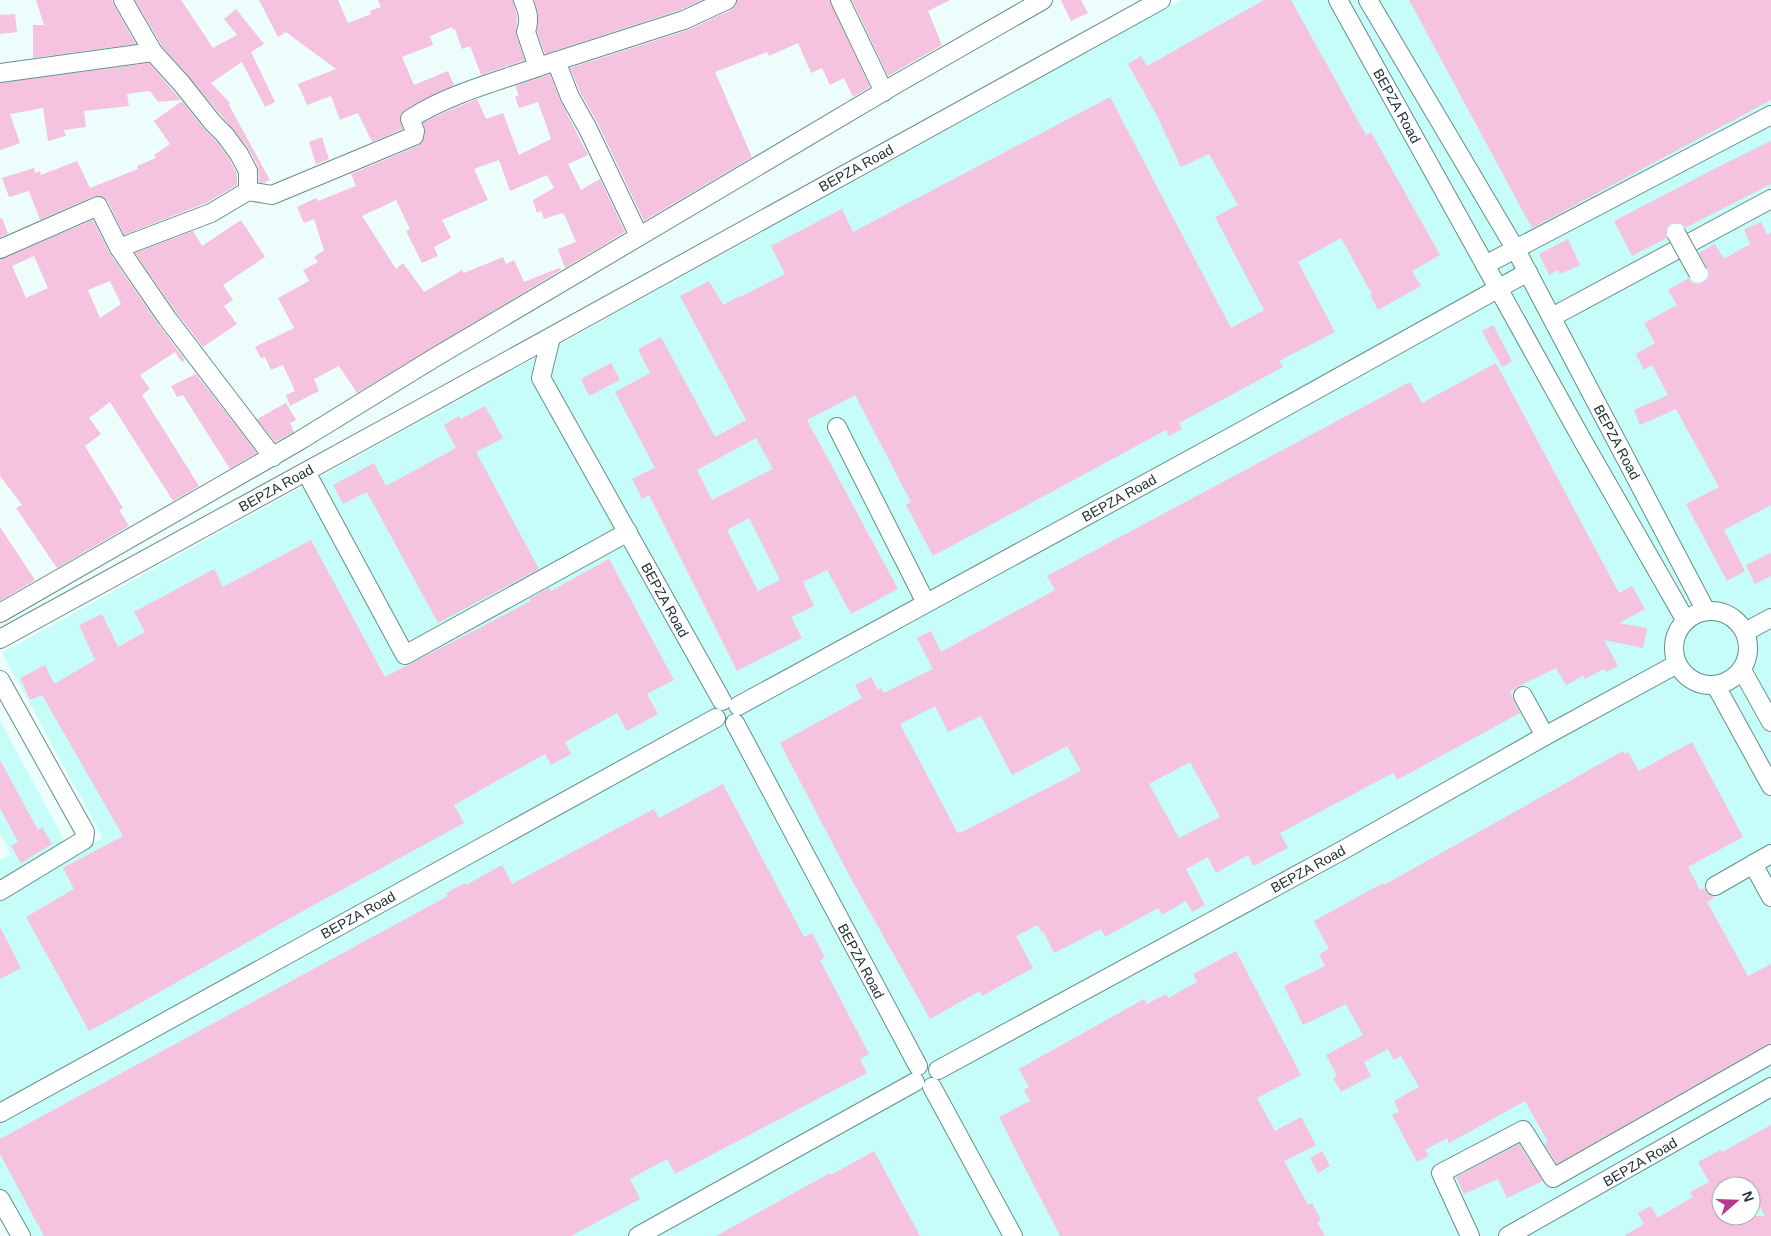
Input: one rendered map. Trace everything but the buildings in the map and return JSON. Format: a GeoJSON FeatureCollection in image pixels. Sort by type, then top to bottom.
{"type":"FeatureCollection","features":[{"type":"Feature","properties":{"kind":"street"},"geometry":{"type":"LineString","coordinates":[[123,0],[153,52],[182,84],[239,154],[248,171],[248,191]]}},
{"type":"Feature","properties":{"kind":"street"},"geometry":{"type":"LineString","coordinates":[[523,0],[528,12],[529,22],[526,32],[538,67]]}},
{"type":"Feature","properties":{"kind":"street"},"geometry":{"type":"LineString","coordinates":[[119,248],[211,213],[248,191],[272,195],[414,136],[415,131],[410,119],[416,114],[458,96],[538,67],[684,20],[727,0]]}},
{"type":"Feature","properties":{"kind":"street"},"geometry":{"type":"LineString","coordinates":[[840,0],[884,92]]}},
{"type":"Feature","properties":{"kind":"street"},"geometry":{"type":"LineString","coordinates":[[0,613],[272,456],[639,236],[1043,0]]}},
{"type":"Feature","properties":{"kind":"street","name":"BEPZA Road"},"geometry":{"type":"LineString","coordinates":[[0,639],[1160,0]]}},
{"type":"Feature","properties":{"kind":"street","name":"BEPZA Road"},"geometry":{"type":"LineString","coordinates":[[1338,0],[1686,621]]}},
{"type":"Feature","properties":{"kind":"street","name":"BEPZA Road"},"geometry":{"type":"LineString","coordinates":[[1368,0],[1516,250],[1706,611]]}},
{"type":"Feature","properties":{"kind":"street"},"geometry":{"type":"LineString","coordinates":[[0,73],[153,52]]}},
{"type":"Feature","properties":{"kind":"street"},"geometry":{"type":"LineString","coordinates":[[556,61],[570,96],[588,129],[639,236]]}},
{"type":"Feature","properties":{"kind":"street"},"geometry":{"type":"LineString","coordinates":[[1485,265],[1771,115]]}},
{"type":"Feature","properties":{"kind":"street"},"geometry":{"type":"LineString","coordinates":[[1552,317],[1771,199]]}},
{"type":"Feature","properties":{"kind":"street"},"geometry":{"type":"LineString","coordinates":[[0,249],[98,206],[119,248],[167,318],[272,456]]}},
{"type":"Feature","properties":{"kind":"street"},"geometry":{"type":"LineString","coordinates":[[1676,233],[1698,273]]}},
{"type":"Feature","properties":{"kind":"street","name":"BEPZA Road"},"geometry":{"type":"LineString","coordinates":[[0,1112],[716,718],[726,725],[731,710],[1242,431],[1528,272]]}},
{"type":"Feature","properties":{"kind":"street","name":"BEPZA Road"},"geometry":{"type":"LineString","coordinates":[[551,337],[541,378],[731,710],[916,1074]]}},
{"type":"Feature","properties":{"kind":"street"},"geometry":{"type":"LineString","coordinates":[[837,427],[926,603]]}},
{"type":"Feature","properties":{"kind":"street"},"geometry":{"type":"LineString","coordinates":[[306,472],[405,655],[628,532]]}},
{"type":"Feature","properties":{"kind":"street"},"geometry":{"type":"LineString","coordinates":[[1706,611],[1722,612],[1736,620],[1745,632],[1748,648],[1746,663],[1742,670],[1730,680],[1716,686],[1708,686],[1693,681],[1681,671],[1677,664],[1674,641],[1680,627],[1686,621],[1692,616],[1706,611]]}},
{"type":"Feature","properties":{"kind":"street"},"geometry":{"type":"LineString","coordinates":[[1745,632],[1771,618]]}},
{"type":"Feature","properties":{"kind":"street","name":"BEPZA Road"},"geometry":{"type":"LineString","coordinates":[[938,1070],[1334,855],[1677,664]]}},
{"type":"Feature","properties":{"kind":"street"},"geometry":{"type":"LineString","coordinates":[[1742,670],[1771,722]]}},
{"type":"Feature","properties":{"kind":"street"},"geometry":{"type":"LineString","coordinates":[[0,680],[85,832],[84,840],[0,891]]}},
{"type":"Feature","properties":{"kind":"street"},"geometry":{"type":"LineString","coordinates":[[1716,686],[1771,786]]}},
{"type":"Feature","properties":{"kind":"street"},"geometry":{"type":"LineString","coordinates":[[1523,696],[1545,736]]}},
{"type":"Feature","properties":{"kind":"street"},"geometry":{"type":"LineString","coordinates":[[1715,886],[1771,854]]}},
{"type":"Feature","properties":{"kind":"street"},"geometry":{"type":"LineString","coordinates":[[1753,864],[1771,897]]}},
{"type":"Feature","properties":{"kind":"street"},"geometry":{"type":"LineString","coordinates":[[1470,1236],[1440,1172],[1524,1130],[1553,1178],[1771,1054]]}},
{"type":"Feature","properties":{"kind":"street"},"geometry":{"type":"LineString","coordinates":[[638,1236],[916,1074],[926,1063],[935,1066],[938,1070],[939,1079],[932,1088],[921,1088],[916,1074]]}},
{"type":"Feature","properties":{"kind":"street","name":"BEPZA Road"},"geometry":{"type":"LineString","coordinates":[[1508,1236],[1771,1087]]}},
{"type":"Feature","properties":{"kind":"street"},"geometry":{"type":"LineString","coordinates":[[932,1088],[1012,1236]]}},
{"type":"Feature","properties":{"kind":"street"},"geometry":{"type":"LineString","coordinates":[[0,1199],[21,1236]]}},
{"type":"Feature","properties":{"kind":"shaded area"},"geometry":{"type":"Polygon","coordinates":[[[1182,0],[1771,0],[1771,1236],[19,1236],[0,1200],[0,895],[103,838],[2,653],[1182,0]]]}},
{"type":"Feature","properties":{"kind":"shaded area"},"geometry":{"type":"Polygon","coordinates":[[[0,720],[66,844],[0,879],[0,860],[11,855],[0,833],[0,720]]]}}]}
